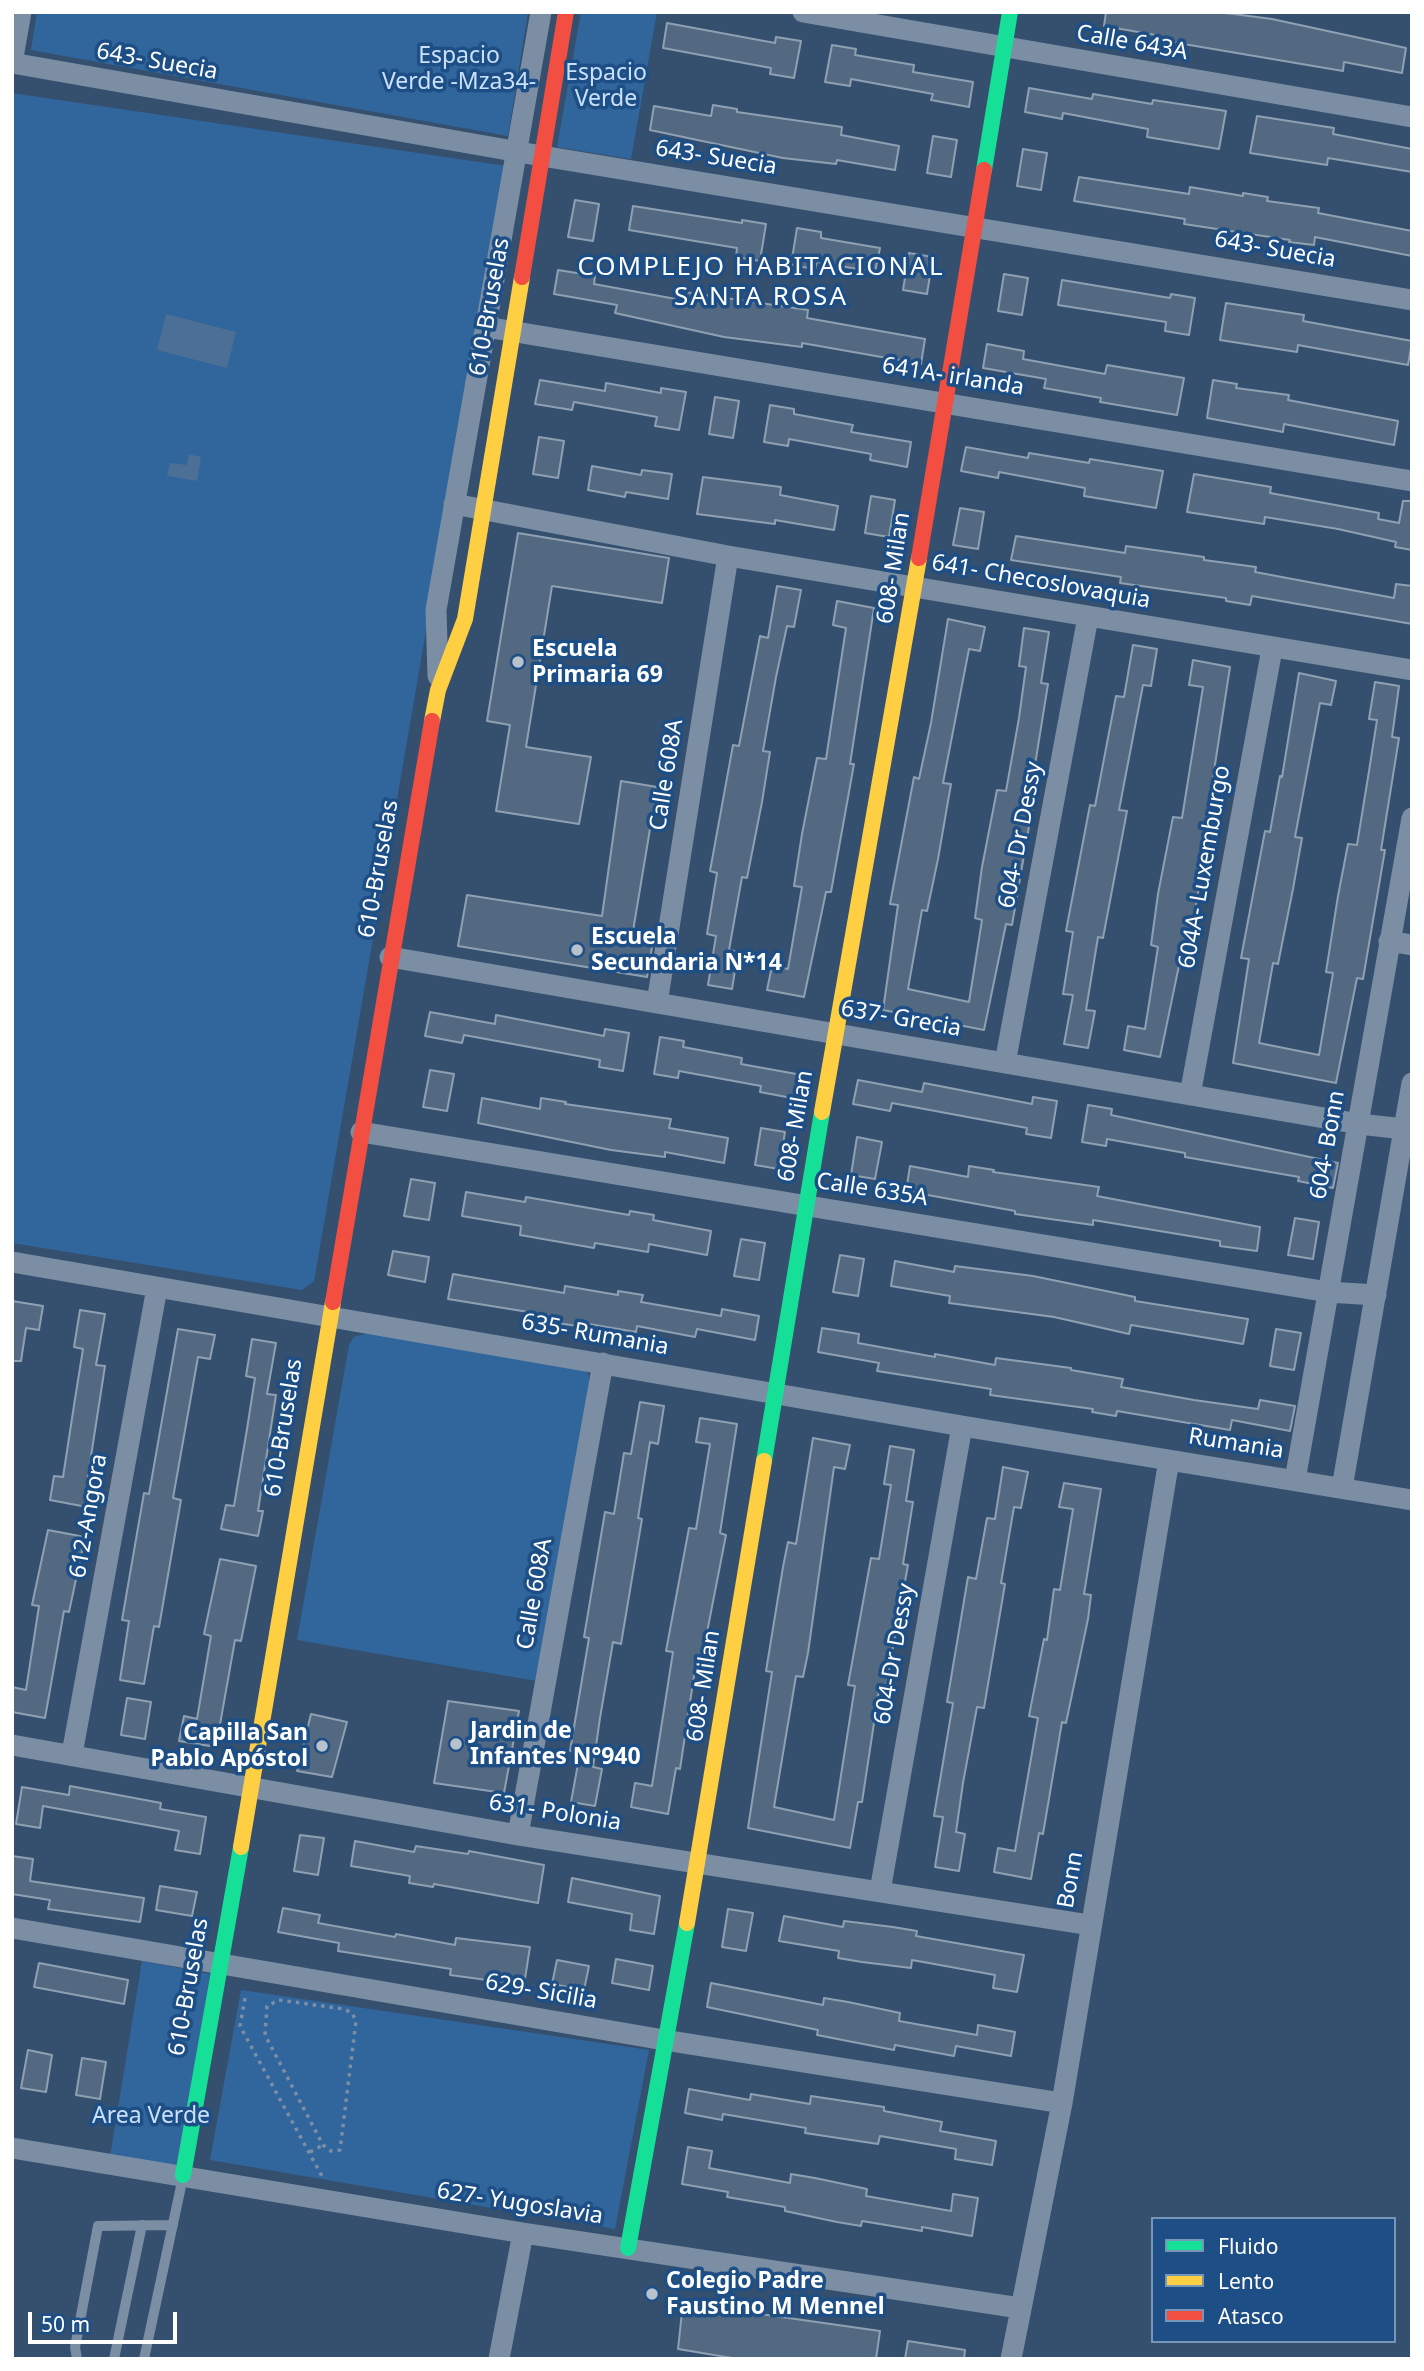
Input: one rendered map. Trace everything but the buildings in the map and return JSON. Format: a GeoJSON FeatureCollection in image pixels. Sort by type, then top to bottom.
{"type":"FeatureCollection","features":[{"type":"Feature","properties":{"kind":"street"},"geometry":{"type":"LineString","coordinates":[[12,63],[21,12]]}},
{"type":"Feature","properties":{"kind":"street","name":"610-Bruselas"},"geometry":{"type":"LineString","coordinates":[[438,690],[436,610],[519,151],[541,12]]}},
{"type":"Feature","properties":{"kind":"street","name":"610-Bruselas"},"geometry":{"type":"LineString","coordinates":[[183,2175],[252,1787],[390,957],[438,690],[465,619],[566,12]]}},
{"type":"Feature","properties":{"kind":"street","name":"Calle 643A"},"geometry":{"type":"LineString","coordinates":[[803,12],[1412,117]]}},
{"type":"Feature","properties":{"kind":"street","name":"608- Milan"},"geometry":{"type":"LineString","coordinates":[[628,2248],[698,1863],[806,1206],[1010,12]]}},
{"type":"Feature","properties":{"kind":"street","name":"643- Suecia"},"geometry":{"type":"LineString","coordinates":[[12,63],[542,156],[1412,300]]}},
{"type":"Feature","properties":{"kind":"street","name":"641A- irlanda"},"geometry":{"type":"LineString","coordinates":[[486,327],[1412,481]]}},
{"type":"Feature","properties":{"kind":"street","name":"641- Checoslovaquia"},"geometry":{"type":"LineString","coordinates":[[454,504],[728,556],[1272,649],[1412,670]]}},
{"type":"Feature","properties":{"kind":"street","name":"Calle 608A"},"geometry":{"type":"LineString","coordinates":[[657,1003],[728,556]]}},
{"type":"Feature","properties":{"kind":"street","name":"604- Dr Dessy"},"geometry":{"type":"LineString","coordinates":[[1005,1063],[1088,617]]}},
{"type":"Feature","properties":{"kind":"street","name":"604A- Luxemburgo"},"geometry":{"type":"LineString","coordinates":[[1190,1095],[1272,649]]}},
{"type":"Feature","properties":{"kind":"street","name":"604- Bonn"},"geometry":{"type":"LineString","coordinates":[[1295,1480],[1412,818]]}},
{"type":"Feature","properties":{"kind":"street"},"geometry":{"type":"LineString","coordinates":[[1389,941],[1412,945]]}},
{"type":"Feature","properties":{"kind":"street","name":"637- Grecia"},"geometry":{"type":"LineString","coordinates":[[390,957],[1359,1124],[1404,1129]]}},
{"type":"Feature","properties":{"kind":"street"},"geometry":{"type":"LineString","coordinates":[[1342,1488],[1412,1083]]}},
{"type":"Feature","properties":{"kind":"street","name":"Calle 635A"},"geometry":{"type":"LineString","coordinates":[[360,1132],[1328,1292],[1376,1295]]}},
{"type":"Feature","properties":{"kind":"street","name":"635- Rumania"},"geometry":{"type":"LineString","coordinates":[[12,1262],[157,1288],[329,1314],[776,1394],[1169,1460]]}},
{"type":"Feature","properties":{"kind":"street","name":"612-Angora"},"geometry":{"type":"LineString","coordinates":[[72,1754],[157,1288]]}},
{"type":"Feature","properties":{"kind":"street","name":"Calle 608A"},"geometry":{"type":"LineString","coordinates":[[519,1835],[603,1363]]}},
{"type":"Feature","properties":{"kind":"street","name":"604-Dr Dessy"},"geometry":{"type":"LineString","coordinates":[[880,1891],[961,1426]]}},
{"type":"Feature","properties":{"kind":"street","name":"Rumania"},"geometry":{"type":"LineString","coordinates":[[1169,1460],[1412,1500]]}},
{"type":"Feature","properties":{"kind":"street","name":"Bonn"},"geometry":{"type":"LineString","coordinates":[[1020,2308],[1062,2103],[1169,1460]]}},
{"type":"Feature","properties":{"kind":"street","name":"631- Polonia"},"geometry":{"type":"LineString","coordinates":[[12,1745],[519,1835],[1090,1924]]}},
{"type":"Feature","properties":{"kind":"street","name":"629- Sicilia"},"geometry":{"type":"LineString","coordinates":[[12,1928],[664,2040],[1062,2103]]}},
{"type":"Feature","properties":{"kind":"street","name":"627- Yugoslavia"},"geometry":{"type":"LineString","coordinates":[[12,2148],[523,2233],[1020,2308]]}},
{"type":"Feature","properties":{"kind":"street"},"geometry":{"type":"LineString","coordinates":[[499,2359],[523,2233]]}},
{"type":"Feature","properties":{"kind":"street"},"geometry":{"type":"LineString","coordinates":[[1011,2359],[1020,2308]]}},
{"type":"Feature","properties":{"kind":"lane"},"geometry":{"type":"LineString","coordinates":[[144,2359],[183,2175]]}},
{"type":"Feature","properties":{"kind":"lane"},"geometry":{"type":"LineString","coordinates":[[114,2359],[142,2225]]}},
{"type":"Feature","properties":{"kind":"lane"},"geometry":{"type":"LineString","coordinates":[[77,2359],[75,2347],[98,2226],[173,2225]]}},
{"type":"Feature","properties":{"kind":"path"},"geometry":{"type":"LineString","coordinates":[[244,1998],[240,2026],[336,2201]]}},
{"type":"Feature","properties":{"kind":"path"},"geometry":{"type":"LineString","coordinates":[[272,2001],[344,2009],[352,2013],[356,2021],[342,2146],[336,2151],[323,2145],[265,2035],[263,2024],[267,2006],[272,2001]]}},
{"type":"Feature","properties":{"kind":"path"},"geometry":{"type":"LineString","coordinates":[[309,2152],[323,2145]]}},
{"type":"Feature","properties":{"kind":"green space","name":"Espacio Verde -Mza34-"},"geometry":{"type":"Polygon","coordinates":[[[37,12],[528,12],[508,136],[31,50],[37,12]]]}},
{"type":"Feature","properties":{"kind":"green space","name":"Espacio Verde"},"geometry":{"type":"Polygon","coordinates":[[[581,12],[657,12],[631,159],[557,147],[581,12]]]}},
{"type":"Feature","properties":{"kind":"green space"},"geometry":{"type":"Polygon","coordinates":[[[12,93],[506,166],[314,1281],[302,1290],[12,1243],[12,93]]]}},
{"type":"Feature","properties":{"kind":"green space"},"geometry":{"type":"Polygon","coordinates":[[[368,1333],[580,1366],[588,1373],[591,1386],[537,1681],[297,1640],[349,1345],[354,1337],[368,1333]]]}},
{"type":"Feature","properties":{"kind":"green space","name":"Area Verde"},"geometry":{"type":"Polygon","coordinates":[[[142,1961],[210,1974],[179,2166],[110,2157],[142,1961]]]}},
{"type":"Feature","properties":{"kind":"green space"},"geometry":{"type":"Polygon","coordinates":[[[241,1990],[649,2050],[615,2229],[210,2160],[241,1990]]]}},
{"type":"Feature","properties":{"kind":"shaded area"},"geometry":{"type":"Polygon","coordinates":[[[166,314],[236,332],[227,368],[157,350],[166,314]]]}},
{"type":"Feature","properties":{"kind":"shaded area"},"geometry":{"type":"Polygon","coordinates":[[[189,454],[201,457],[197,481],[167,476],[170,463],[187,465],[189,454]]]}},
{"type":"Feature","properties":{"kind":"traffic: fast"},"geometry":{"type":"LineString","coordinates":[[984,170],[1010,12]]}},
{"type":"Feature","properties":{"kind":"traffic: fast"},"geometry":{"type":"LineString","coordinates":[[764,1461],[822,1112]]}},
{"type":"Feature","properties":{"kind":"traffic: fast"},"geometry":{"type":"LineString","coordinates":[[183,2175],[241,1847]]}},
{"type":"Feature","properties":{"kind":"traffic: fast"},"geometry":{"type":"LineString","coordinates":[[628,2248],[687,1923]]}},
{"type":"Feature","properties":{"kind":"traffic: slow"},"geometry":{"type":"LineString","coordinates":[[432,721],[438,690],[465,619],[522,277]]}},
{"type":"Feature","properties":{"kind":"traffic: slow"},"geometry":{"type":"LineString","coordinates":[[822,1112],[919,558]]}},
{"type":"Feature","properties":{"kind":"traffic: slow"},"geometry":{"type":"LineString","coordinates":[[241,1847],[333,1302]]}},
{"type":"Feature","properties":{"kind":"traffic: slow"},"geometry":{"type":"LineString","coordinates":[[687,1923],[764,1461]]}},
{"type":"Feature","properties":{"kind":"traffic: jam"},"geometry":{"type":"LineString","coordinates":[[522,277],[566,12]]}},
{"type":"Feature","properties":{"kind":"traffic: jam"},"geometry":{"type":"LineString","coordinates":[[919,558],[984,170]]}},
{"type":"Feature","properties":{"kind":"traffic: jam"},"geometry":{"type":"LineString","coordinates":[[333,1302],[432,721]]}},
{"type":"Feature","properties":{"kind":"place","name":"Escuela Primaria 69"},"geometry":{"type":"Point","coordinates":[518,662]}},
{"type":"Feature","properties":{"kind":"place","name":"Escuela Secundaria N*14"},"geometry":{"type":"Point","coordinates":[577,950]}},
{"type":"Feature","properties":{"kind":"place","name":"Jardin de Infantes N°940"},"geometry":{"type":"Point","coordinates":[456,1744]}},
{"type":"Feature","properties":{"kind":"place","name":"Capilla San Pablo Apóstol"},"geometry":{"type":"Point","coordinates":[322,1746]}},
{"type":"Feature","properties":{"kind":"place","name":"Colegio Padre Faustino M Mennel"},"geometry":{"type":"Point","coordinates":[652,2294]}},
{"type":"Feature","properties":{"kind":"district","name":"COMPLEJO HABITACIONAL SANTA ROSA"},"geometry":{"type":"Point","coordinates":[761,283]}}]}
